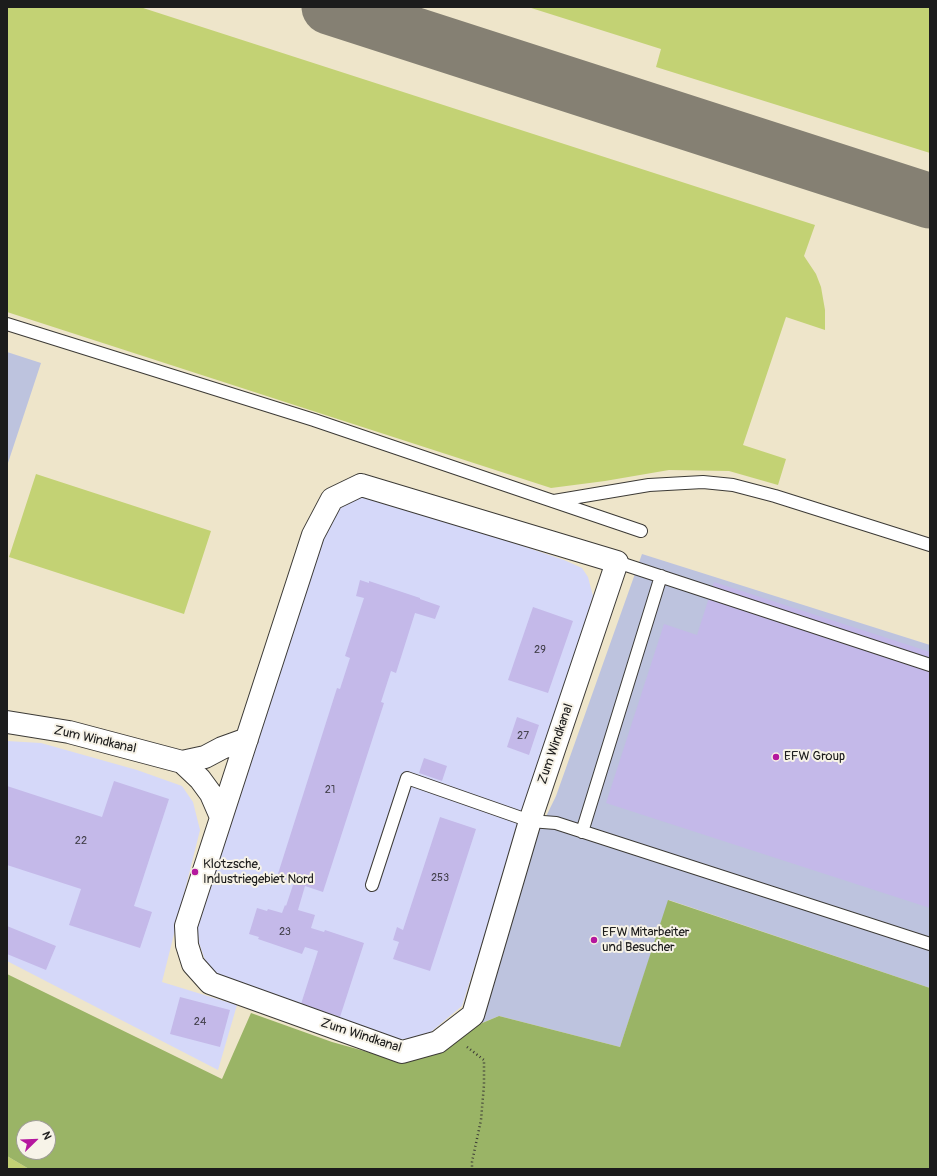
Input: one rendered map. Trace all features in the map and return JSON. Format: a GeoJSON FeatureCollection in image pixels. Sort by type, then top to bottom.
{"type":"FeatureCollection","features":[{"type":"Feature","properties":{"kind":"street","name":"Zum Windkanal"},"geometry":{"type":"LineString","coordinates":[[361,485],[617,562],[530,821],[473,1015],[438,1042],[402,1052],[210,983],[193,964],[187,945],[186,926],[312,535],[332,499],[361,485]]}},
{"type":"Feature","properties":{"kind":"street","name":"Zum Windkanal"},"geometry":{"type":"LineString","coordinates":[[7,722],[69,732],[182,762],[205,757],[222,748],[247,739]]}},
{"type":"Feature","properties":{"kind":"street","name":"Zum Windkanal"},"geometry":{"type":"LineString","coordinates":[[182,762],[200,779],[211,794],[221,817]]}},
{"type":"Feature","properties":{"kind":"lane"},"geometry":{"type":"LineString","coordinates":[[7,324],[314,420],[641,531]]}},
{"type":"Feature","properties":{"kind":"lane"},"geometry":{"type":"LineString","coordinates":[[553,501],[649,485],[703,482],[733,485],[775,496],[930,545]]}},
{"type":"Feature","properties":{"kind":"lane"},"geometry":{"type":"LineString","coordinates":[[617,562],[930,665]]}},
{"type":"Feature","properties":{"kind":"lane"},"geometry":{"type":"LineString","coordinates":[[582,832],[661,576]]}},
{"type":"Feature","properties":{"kind":"lane"},"geometry":{"type":"LineString","coordinates":[[372,885],[407,778],[530,821],[556,823],[930,944]]}},
{"type":"Feature","properties":{"kind":"path"},"geometry":{"type":"LineString","coordinates":[[449,1033],[484,1060],[484,1085],[481,1120],[472,1162],[472,1169]]}},
{"type":"Feature","properties":{"kind":"shaded area"},"geometry":{"type":"Polygon","coordinates":[[[7,352],[41,363],[7,466],[7,352]]]}},
{"type":"Feature","properties":{"kind":"shaded area"},"geometry":{"type":"Polygon","coordinates":[[[372,495],[564,560],[582,568],[588,577],[593,596],[462,1006],[426,1036],[398,1040],[216,974],[206,963],[199,943],[196,923],[323,532],[336,509],[352,497],[372,495]]]}},
{"type":"Feature","properties":{"kind":"shaded area"},"geometry":{"type":"Polygon","coordinates":[[[642,554],[930,645],[930,988],[669,900],[620,1047],[499,1016],[482,1023],[533,843],[556,796],[642,554]]]}},
{"type":"Feature","properties":{"kind":"shaded area"},"geometry":{"type":"Polygon","coordinates":[[[7,741],[41,743],[137,770],[182,786],[193,802],[200,830],[162,982],[237,1005],[218,1070],[7,961],[7,741]]]}},
{"type":"Feature","properties":{"kind":"green space"},"geometry":{"type":"Polygon","coordinates":[[[7,7],[140,7],[815,225],[804,256],[816,274],[821,287],[825,310],[825,330],[786,317],[743,445],[786,459],[778,485],[729,471],[669,470],[605,481],[551,488],[7,312],[7,7]]]}},
{"type":"Feature","properties":{"kind":"green space"},"geometry":{"type":"Polygon","coordinates":[[[528,7],[930,7],[930,153],[656,67],[661,49],[528,7]]]}},
{"type":"Feature","properties":{"kind":"green space"},"geometry":{"type":"Polygon","coordinates":[[[36,474],[211,531],[184,614],[9,557],[36,474]]]}},
{"type":"Feature","properties":{"kind":"green space"},"geometry":{"type":"Polygon","coordinates":[[[668,900],[930,988],[930,1169],[29,1169],[7,1156],[7,974],[222,1079],[251,1013],[332,1042],[400,1061],[499,1016],[620,1047],[668,900]]]}},
{"type":"Feature","properties":{"kind":"green space"},"geometry":{"type":"Polygon","coordinates":[[[7,1156],[29,1169],[7,1169],[7,1156]]]}},
{"type":"Feature","properties":{"kind":"building"},"geometry":{"type":"Polygon","coordinates":[[[360,580],[369,583],[369,581],[440,606],[435,619],[415,613],[396,673],[391,671],[381,702],[384,703],[323,892],[305,886],[298,910],[315,915],[311,928],[324,932],[325,930],[364,943],[340,1017],[301,1004],[318,951],[305,947],[302,954],[258,939],[259,937],[249,934],[257,908],[282,913],[285,905],[286,906],[294,882],[277,877],[337,688],[340,689],[350,658],[345,656],[364,598],[356,596],[360,580]]]}},
{"type":"Feature","properties":{"kind":"building","name":"EFW Group"},"geometry":{"type":"Polygon","coordinates":[[[714,582],[930,652],[930,908],[606,803],[664,624],[697,635],[714,582]]]}},
{"type":"Feature","properties":{"kind":"building"},"geometry":{"type":"Polygon","coordinates":[[[533,607],[573,621],[548,693],[508,680],[533,607]]]}},
{"type":"Feature","properties":{"kind":"building"},"geometry":{"type":"Polygon","coordinates":[[[517,717],[539,725],[529,755],[507,747],[517,717]]]}},
{"type":"Feature","properties":{"kind":"building"},"geometry":{"type":"Polygon","coordinates":[[[424,758],[447,766],[442,781],[419,773],[424,758]]]}},
{"type":"Feature","properties":{"kind":"building"},"geometry":{"type":"Polygon","coordinates":[[[114,781],[169,799],[134,906],[152,912],[140,948],[69,925],[81,889],[7,865],[7,786],[102,817],[114,781]]]}},
{"type":"Feature","properties":{"kind":"building"},"geometry":{"type":"Polygon","coordinates":[[[440,817],[476,829],[430,971],[393,959],[399,942],[393,940],[397,927],[403,930],[440,817]]]}},
{"type":"Feature","properties":{"kind":"building"},"geometry":{"type":"Polygon","coordinates":[[[7,926],[56,946],[46,970],[7,954],[7,926]]]}},
{"type":"Feature","properties":{"kind":"building"},"geometry":{"type":"Polygon","coordinates":[[[180,997],[230,1010],[220,1047],[170,1034],[180,997]]]}},
{"type":"Feature","properties":{"kind":"taxiway"},"geometry":{"type":"LineString","coordinates":[[329,7],[930,201]]}},
{"type":"Feature","properties":{"kind":"place","name":"EFW Group"},"geometry":{"type":"Point","coordinates":[776,757]}},
{"type":"Feature","properties":{"kind":"place","name":"Klotzsche, Industriegebiet Nord"},"geometry":{"type":"Point","coordinates":[195,872]}},
{"type":"Feature","properties":{"kind":"place","name":"EFW Mitarbeiter und Besucher"},"geometry":{"type":"Point","coordinates":[594,940]}}]}
